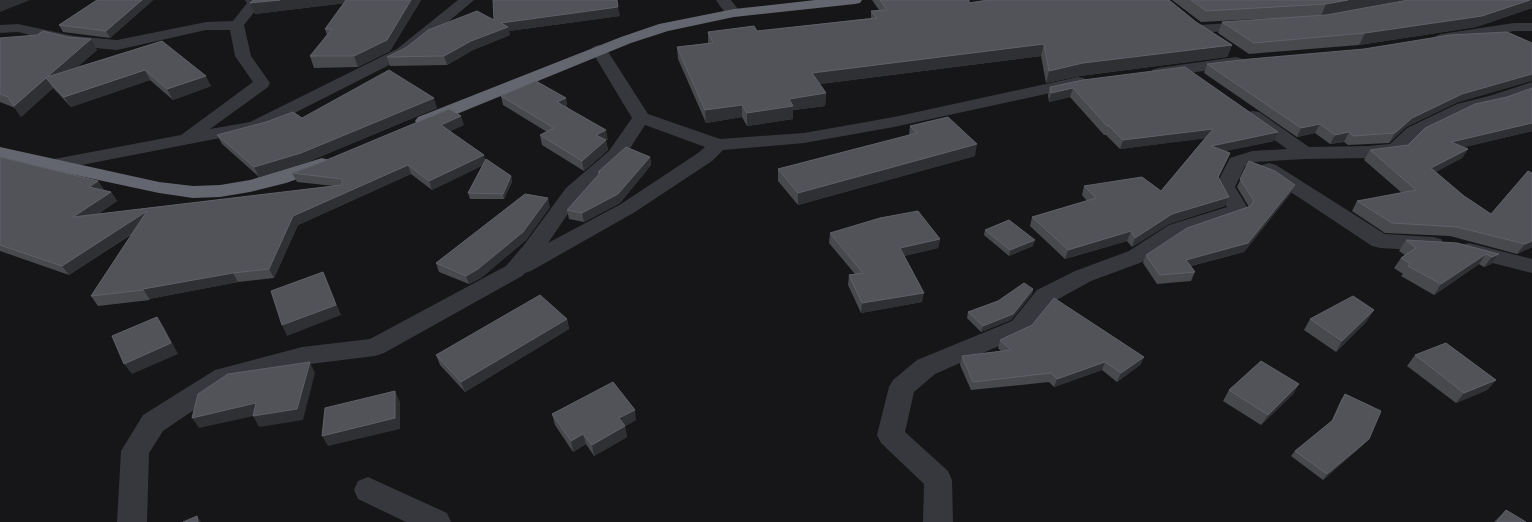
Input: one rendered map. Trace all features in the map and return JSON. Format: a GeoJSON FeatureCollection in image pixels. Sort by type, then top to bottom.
{"type":"FeatureCollection","features":[{"type":"Feature","properties":{"kind":"highway"},"geometry":{"type":"LineString","coordinates":[[409,127],[599,50],[664,27],[734,13],[855,0]]}},
{"type":"Feature","properties":{"kind":"highway"},"geometry":{"type":"LineString","coordinates":[[0,153],[56,164],[174,191],[204,192],[226,191],[252,187],[293,175],[336,158]]}},
{"type":"Feature","properties":{"kind":"street"},"geometry":{"type":"LineString","coordinates":[[184,139],[262,84],[243,56],[237,25],[256,0]]}},
{"type":"Feature","properties":{"kind":"street"},"geometry":{"type":"LineString","coordinates":[[723,0],[734,13]]}},
{"type":"Feature","properties":{"kind":"street"},"geometry":{"type":"LineString","coordinates":[[56,164],[255,126],[403,52],[462,1]]}},
{"type":"Feature","properties":{"kind":"street"},"geometry":{"type":"LineString","coordinates":[[1141,75],[1250,61],[1222,45],[1186,19]]}},
{"type":"Feature","properties":{"kind":"street"},"geometry":{"type":"LineString","coordinates":[[0,29],[18,28],[74,41],[117,45],[206,26],[237,25]]}},
{"type":"Feature","properties":{"kind":"street"},"geometry":{"type":"LineString","coordinates":[[1198,29],[1260,25]]}},
{"type":"Feature","properties":{"kind":"street"},"geometry":{"type":"LineString","coordinates":[[1429,40],[1514,27],[1532,27]]}},
{"type":"Feature","properties":{"kind":"street"},"geometry":{"type":"LineString","coordinates":[[599,50],[641,118],[718,145],[804,138],[894,122],[1095,80]]}},
{"type":"Feature","properties":{"kind":"street"},"geometry":{"type":"LineString","coordinates":[[1186,69],[1211,86]]}},
{"type":"Feature","properties":{"kind":"street"},"geometry":{"type":"LineString","coordinates":[[938,522],[938,480],[891,434],[902,387],[926,367],[1020,327],[1045,296],[1083,276],[1137,256],[1176,230],[1239,210],[1225,187],[1237,162],[1252,157],[1305,153],[1369,152],[1395,149],[1413,132],[1463,108],[1495,100],[1532,87]]}},
{"type":"Feature","properties":{"kind":"street"},"geometry":{"type":"LineString","coordinates":[[1235,103],[1305,153]]}},
{"type":"Feature","properties":{"kind":"street"},"geometry":{"type":"LineString","coordinates":[[514,271],[532,250],[573,192],[616,155],[641,118]]}},
{"type":"Feature","properties":{"kind":"street"},"geometry":{"type":"LineString","coordinates":[[132,522],[135,451],[153,423],[224,377],[302,356],[375,347],[628,208],[705,157],[718,145]]}},
{"type":"Feature","properties":{"kind":"street"},"geometry":{"type":"LineString","coordinates":[[1252,157],[1380,242],[1450,245],[1532,266]]}},
{"type":"Feature","properties":{"kind":"street"},"geometry":{"type":"LineString","coordinates":[[368,490],[436,522]]}},
{"type":"Feature","properties":{"kind":"building"},"geometry":{"type":"Polygon","coordinates":[[[97,0],[142,0],[106,31],[59,25],[97,0]]]}},
{"type":"Feature","properties":{"kind":"building"},"geometry":{"type":"Polygon","coordinates":[[[253,0],[280,0],[250,3],[253,0]]]}},
{"type":"Feature","properties":{"kind":"building"},"geometry":{"type":"Polygon","coordinates":[[[346,0],[411,0],[387,40],[354,56],[310,56],[332,29],[325,29],[346,0]]]}},
{"type":"Feature","properties":{"kind":"building"},"geometry":{"type":"Polygon","coordinates":[[[493,0],[617,0],[618,7],[501,23],[508,27],[471,41],[444,56],[387,57],[407,47],[428,30],[477,11],[494,20],[493,0]]]}},
{"type":"Feature","properties":{"kind":"building"},"geometry":{"type":"Polygon","coordinates":[[[880,0],[969,0],[969,3],[988,0],[1169,0],[1196,22],[1232,45],[1083,63],[1049,71],[1044,44],[812,73],[826,93],[789,99],[793,106],[747,113],[742,105],[705,110],[677,47],[713,43],[708,32],[754,26],[757,31],[877,18],[871,11],[887,10],[880,0]]]}},
{"type":"Feature","properties":{"kind":"building"},"geometry":{"type":"Polygon","coordinates":[[[1191,0],[1348,0],[1326,4],[1206,11],[1191,0]]]}},
{"type":"Feature","properties":{"kind":"building"},"geometry":{"type":"Polygon","coordinates":[[[1408,0],[1530,0],[1482,16],[1365,33],[1254,43],[1222,22],[1326,15],[1408,0]]]}},
{"type":"Feature","properties":{"kind":"building"},"geometry":{"type":"Polygon","coordinates":[[[43,31],[68,37],[91,39],[47,77],[162,41],[206,76],[167,89],[145,70],[64,97],[46,78],[14,106],[8,97],[0,94],[0,38],[37,35],[43,31]]]}},
{"type":"Feature","properties":{"kind":"building"},"geometry":{"type":"Polygon","coordinates":[[[1507,32],[1532,43],[1532,74],[1462,94],[1412,118],[1395,133],[1353,136],[1349,132],[1335,135],[1320,124],[1301,128],[1207,64],[1364,49],[1450,35],[1507,32]]]}},
{"type":"Feature","properties":{"kind":"building"},"geometry":{"type":"Polygon","coordinates":[[[1185,67],[1278,132],[1211,146],[1230,153],[1218,177],[1229,197],[1172,214],[1135,238],[1131,231],[1068,250],[1032,217],[1096,198],[1084,186],[1142,177],[1161,191],[1213,129],[1123,140],[1109,126],[1107,126],[1073,88],[1051,93],[1050,87],[1083,80],[1185,67]]]}},
{"type":"Feature","properties":{"kind":"building"},"geometry":{"type":"Polygon","coordinates":[[[389,70],[434,98],[301,153],[254,167],[217,135],[266,122],[293,112],[302,118],[389,70]]]}},
{"type":"Feature","properties":{"kind":"building"},"geometry":{"type":"Polygon","coordinates":[[[536,81],[566,98],[557,102],[606,130],[596,135],[606,140],[582,161],[540,135],[554,128],[501,96],[536,81]]]}},
{"type":"Feature","properties":{"kind":"building"},"geometry":{"type":"Polygon","coordinates":[[[1532,88],[1532,123],[1451,142],[1468,149],[1431,168],[1464,196],[1491,214],[1528,171],[1532,173],[1532,241],[1525,244],[1457,227],[1392,223],[1357,201],[1416,190],[1370,150],[1408,145],[1425,128],[1475,104],[1507,97],[1532,88]]]}},
{"type":"Feature","properties":{"kind":"building"},"geometry":{"type":"Polygon","coordinates":[[[449,109],[461,116],[441,125],[484,155],[429,181],[408,165],[293,216],[269,269],[233,273],[143,290],[91,296],[147,211],[62,266],[0,245],[0,157],[98,181],[89,187],[111,192],[73,217],[342,185],[342,179],[292,173],[449,109]]]}},
{"type":"Feature","properties":{"kind":"building"},"geometry":{"type":"Polygon","coordinates":[[[948,117],[977,144],[798,193],[778,169],[917,133],[910,126],[948,117]]]}},
{"type":"Feature","properties":{"kind":"building"},"geometry":{"type":"Polygon","coordinates":[[[626,147],[650,157],[618,194],[582,213],[567,210],[600,173],[598,172],[626,147]]]}},
{"type":"Feature","properties":{"kind":"building"},"geometry":{"type":"Polygon","coordinates":[[[486,159],[511,176],[503,194],[468,193],[486,159]]]}},
{"type":"Feature","properties":{"kind":"building"},"geometry":{"type":"Polygon","coordinates":[[[1249,161],[1275,171],[1295,185],[1248,243],[1186,260],[1195,272],[1160,275],[1146,255],[1187,228],[1251,206],[1254,201],[1240,179],[1249,161]]]}},
{"type":"Feature","properties":{"kind":"building"},"geometry":{"type":"Polygon","coordinates":[[[525,194],[548,198],[523,232],[478,269],[466,276],[436,263],[525,194]]]}},
{"type":"Feature","properties":{"kind":"building"},"geometry":{"type":"Polygon","coordinates":[[[918,211],[940,239],[900,248],[924,293],[862,303],[849,275],[863,273],[830,233],[880,218],[918,211]]]}},
{"type":"Feature","properties":{"kind":"building"},"geometry":{"type":"Polygon","coordinates":[[[1009,220],[1035,240],[1010,250],[985,230],[1009,220]]]}},
{"type":"Feature","properties":{"kind":"building"},"geometry":{"type":"Polygon","coordinates":[[[1406,240],[1457,243],[1499,254],[1492,257],[1486,254],[1441,284],[1408,266],[1410,264],[1401,258],[1416,248],[1406,240]]]}},
{"type":"Feature","properties":{"kind":"building"},"geometry":{"type":"Polygon","coordinates":[[[323,272],[336,305],[282,325],[271,291],[323,272]]]}},
{"type":"Feature","properties":{"kind":"building"},"geometry":{"type":"Polygon","coordinates":[[[1024,283],[1033,289],[1013,314],[983,326],[968,312],[998,301],[1024,283]]]}},
{"type":"Feature","properties":{"kind":"building"},"geometry":{"type":"Polygon","coordinates":[[[540,295],[567,319],[461,382],[436,355],[540,295]]]}},
{"type":"Feature","properties":{"kind":"building"},"geometry":{"type":"Polygon","coordinates":[[[1353,296],[1374,310],[1342,341],[1310,319],[1353,296]]]}},
{"type":"Feature","properties":{"kind":"building"},"geometry":{"type":"Polygon","coordinates":[[[1054,298],[1144,357],[1121,373],[1105,362],[1057,379],[1051,373],[973,382],[962,356],[1011,350],[1000,340],[1032,325],[1054,298]]]}},
{"type":"Feature","properties":{"kind":"building"},"geometry":{"type":"Polygon","coordinates":[[[157,317],[171,343],[124,364],[112,336],[157,317]]]}},
{"type":"Feature","properties":{"kind":"building"},"geometry":{"type":"Polygon","coordinates":[[[1446,343],[1496,380],[1464,393],[1415,355],[1446,343]]]}},
{"type":"Feature","properties":{"kind":"building"},"geometry":{"type":"Polygon","coordinates":[[[1261,361],[1299,384],[1268,415],[1229,390],[1261,361]]]}},
{"type":"Feature","properties":{"kind":"building"},"geometry":{"type":"Polygon","coordinates":[[[310,362],[297,409],[253,416],[256,403],[192,418],[198,394],[228,374],[310,362]]]}},
{"type":"Feature","properties":{"kind":"building"},"geometry":{"type":"Polygon","coordinates":[[[613,382],[635,410],[619,418],[625,426],[592,445],[583,434],[571,441],[552,414],[613,382]]]}},
{"type":"Feature","properties":{"kind":"building"},"geometry":{"type":"Polygon","coordinates":[[[395,391],[395,418],[322,436],[325,408],[395,391]]]}},
{"type":"Feature","properties":{"kind":"building"},"geometry":{"type":"Polygon","coordinates":[[[1345,394],[1381,411],[1369,439],[1327,474],[1295,451],[1333,420],[1345,394]]]}},
{"type":"Feature","properties":{"kind":"building"},"geometry":{"type":"Polygon","coordinates":[[[1506,510],[1526,522],[1497,522],[1506,510]]]}},
{"type":"Feature","properties":{"kind":"building"},"geometry":{"type":"Polygon","coordinates":[[[197,516],[198,522],[183,522],[197,516]]]}}]}
